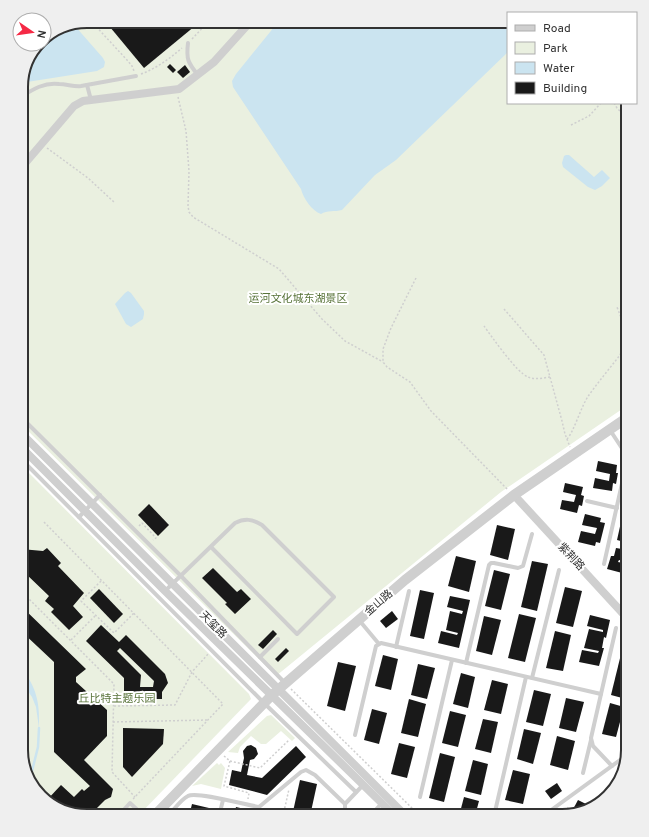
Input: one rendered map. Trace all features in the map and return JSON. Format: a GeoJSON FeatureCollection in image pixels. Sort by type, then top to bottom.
{"type":"FeatureCollection","features":[{"type":"Feature","properties":{"kind":"street"},"geometry":{"type":"LineString","coordinates":[[28,160],[74,106],[83,101],[179,89],[214,62],[245,28]]}},
{"type":"Feature","properties":{"kind":"street","name":"金山路"},"geometry":{"type":"LineString","coordinates":[[161,809],[278,689],[405,580],[514,495],[621,422]]}},
{"type":"Feature","properties":{"kind":"street","name":"天玺路"},"geometry":{"type":"LineString","coordinates":[[28,440],[278,689],[366,782],[397,809]]}},
{"type":"Feature","properties":{"kind":"street","name":"天玺路"},"geometry":{"type":"LineString","coordinates":[[28,455],[82,514],[191,616],[278,689]]}},
{"type":"Feature","properties":{"kind":"street","name":"紫荆路"},"geometry":{"type":"LineString","coordinates":[[514,495],[621,611]]}},
{"type":"Feature","properties":{"kind":"street","name":"天玺路"},"geometry":{"type":"LineString","coordinates":[[385,800],[391,809]]}},
{"type":"Feature","properties":{"kind":"lane"},"geometry":{"type":"LineString","coordinates":[[188,43],[186,54],[188,63],[198,75]]}},
{"type":"Feature","properties":{"kind":"lane"},"geometry":{"type":"LineString","coordinates":[[28,93],[45,84],[60,84],[74,87],[136,76]]}},
{"type":"Feature","properties":{"kind":"lane"},"geometry":{"type":"LineString","coordinates":[[87,85],[91,100]]}},
{"type":"Feature","properties":{"kind":"lane"},"geometry":{"type":"LineString","coordinates":[[28,424],[260,657],[278,689]]}},
{"type":"Feature","properties":{"kind":"lane"},"geometry":{"type":"LineString","coordinates":[[610,429],[621,446]]}},
{"type":"Feature","properties":{"kind":"lane"},"geometry":{"type":"LineString","coordinates":[[28,464],[82,514],[264,703],[356,792]]}},
{"type":"Feature","properties":{"kind":"lane"},"geometry":{"type":"LineString","coordinates":[[604,564],[621,488]]}},
{"type":"Feature","properties":{"kind":"lane"},"geometry":{"type":"LineString","coordinates":[[82,514],[100,495]]}},
{"type":"Feature","properties":{"kind":"lane"},"geometry":{"type":"LineString","coordinates":[[587,501],[617,508]]}},
{"type":"Feature","properties":{"kind":"lane"},"geometry":{"type":"LineString","coordinates":[[165,591],[235,523],[248,519],[262,524],[334,597],[297,634],[211,547]]}},
{"type":"Feature","properties":{"kind":"lane"},"geometry":{"type":"LineString","coordinates":[[466,663],[489,565],[494,563],[518,568],[523,566],[532,534]]}},
{"type":"Feature","properties":{"kind":"lane"},"geometry":{"type":"LineString","coordinates":[[532,678],[559,570]]}},
{"type":"Feature","properties":{"kind":"lane"},"geometry":{"type":"LineString","coordinates":[[396,647],[409,591]]}},
{"type":"Feature","properties":{"kind":"lane"},"geometry":{"type":"LineString","coordinates":[[185,622],[198,609]]}},
{"type":"Feature","properties":{"kind":"lane"},"geometry":{"type":"LineString","coordinates":[[359,620],[379,644],[601,694]]}},
{"type":"Feature","properties":{"kind":"lane"},"geometry":{"type":"LineString","coordinates":[[583,773],[616,628]]}},
{"type":"Feature","properties":{"kind":"lane"},"geometry":{"type":"LineString","coordinates":[[260,657],[278,639]]}},
{"type":"Feature","properties":{"kind":"lane"},"geometry":{"type":"LineString","coordinates":[[356,735],[376,646],[379,644]]}},
{"type":"Feature","properties":{"kind":"lane"},"geometry":{"type":"LineString","coordinates":[[420,797],[452,660]]}},
{"type":"Feature","properties":{"kind":"lane"},"geometry":{"type":"LineString","coordinates":[[496,809],[526,677]]}},
{"type":"Feature","properties":{"kind":"lane"},"geometry":{"type":"LineString","coordinates":[[591,738],[593,746],[612,766]]}},
{"type":"Feature","properties":{"kind":"lane"},"geometry":{"type":"LineString","coordinates":[[553,809],[620,760]]}},
{"type":"Feature","properties":{"kind":"lane"},"geometry":{"type":"LineString","coordinates":[[175,809],[189,795],[203,796],[258,808],[301,772],[306,770],[315,775],[345,804]]}},
{"type":"Feature","properties":{"kind":"lane"},"geometry":{"type":"LineString","coordinates":[[345,809],[345,804],[366,782]]}},
{"type":"Feature","properties":{"kind":"lane"},"geometry":{"type":"LineString","coordinates":[[221,809],[223,800]]}},
{"type":"Feature","properties":{"kind":"lane"},"geometry":{"type":"LineString","coordinates":[[377,809],[385,800]]}},
{"type":"Feature","properties":{"kind":"lane"},"geometry":{"type":"LineString","coordinates":[[124,809],[130,803],[136,809]]}},
{"type":"Feature","properties":{"kind":"path"},"geometry":{"type":"LineString","coordinates":[[97,28],[132,66],[136,76],[151,70],[164,62],[188,43],[202,28]]}},
{"type":"Feature","properties":{"kind":"path"},"geometry":{"type":"LineString","coordinates":[[176,90],[186,131],[189,171],[188,206],[189,212],[193,217],[279,269],[322,319],[345,341],[383,362],[387,367],[410,382],[430,412],[514,495]]}},
{"type":"Feature","properties":{"kind":"path"},"geometry":{"type":"LineString","coordinates":[[571,125],[589,116],[600,104]]}},
{"type":"Feature","properties":{"kind":"path"},"geometry":{"type":"LineString","coordinates":[[615,104],[621,112]]}},
{"type":"Feature","properties":{"kind":"path"},"geometry":{"type":"LineString","coordinates":[[42,145],[88,178],[115,203]]}},
{"type":"Feature","properties":{"kind":"path"},"geometry":{"type":"LineString","coordinates":[[383,362],[382,349],[416,278]]}},
{"type":"Feature","properties":{"kind":"path"},"geometry":{"type":"LineString","coordinates":[[617,307],[621,317]]}},
{"type":"Feature","properties":{"kind":"path"},"geometry":{"type":"LineString","coordinates":[[504,309],[544,355],[566,439],[573,455]]}},
{"type":"Feature","properties":{"kind":"path"},"geometry":{"type":"LineString","coordinates":[[484,326],[502,350],[526,377],[550,377]]}},
{"type":"Feature","properties":{"kind":"path"},"geometry":{"type":"LineString","coordinates":[[566,439],[570,436],[583,405],[589,395],[621,352]]}},
{"type":"Feature","properties":{"kind":"path"},"geometry":{"type":"LineString","coordinates":[[44,522],[223,704],[130,803]]}},
{"type":"Feature","properties":{"kind":"path"},"geometry":{"type":"LineString","coordinates":[[135,530],[142,523],[156,538],[149,544]]}},
{"type":"Feature","properties":{"kind":"path"},"geometry":{"type":"LineString","coordinates":[[102,581],[81,601],[114,633],[134,613]]}},
{"type":"Feature","properties":{"kind":"path"},"geometry":{"type":"LineString","coordinates":[[28,598],[114,684],[112,772],[135,797]]}},
{"type":"Feature","properties":{"kind":"path"},"geometry":{"type":"LineString","coordinates":[[71,640],[96,615]]}},
{"type":"Feature","properties":{"kind":"path"},"geometry":{"type":"LineString","coordinates":[[114,706],[175,705],[192,672],[212,650]]}},
{"type":"Feature","properties":{"kind":"path"},"geometry":{"type":"LineString","coordinates":[[278,689],[412,809]]}},
{"type":"Feature","properties":{"kind":"path"},"geometry":{"type":"LineString","coordinates":[[113,722],[208,720]]}},
{"type":"Feature","properties":{"kind":"path"},"geometry":{"type":"LineString","coordinates":[[218,750],[230,761],[260,768],[289,740]]}},
{"type":"Feature","properties":{"kind":"path"},"geometry":{"type":"LineString","coordinates":[[230,761],[224,786],[249,793],[246,805]]}},
{"type":"Feature","properties":{"kind":"path"},"geometry":{"type":"LineString","coordinates":[[284,809],[290,782]]}},
{"type":"Feature","properties":{"kind":"green space","name":"运河文化城东湖景区"},"geometry":{"type":"Polygon","coordinates":[[[87,28],[507,28],[507,104],[621,104],[621,410],[501,492],[276,676],[28,431],[28,83],[33,65],[40,52],[52,52],[52,40],[54,38],[76,29],[87,28]]]}},
{"type":"Feature","properties":{"kind":"green space","name":"丘比特主题乐园"},"geometry":{"type":"Polygon","coordinates":[[[28,472],[249,694],[251,699],[145,809],[87,809],[72,807],[58,801],[43,789],[38,783],[30,765],[28,750],[28,472]]]}},
{"type":"Feature","properties":{"kind":"green space"},"geometry":{"type":"Polygon","coordinates":[[[271,715],[295,738],[292,741],[281,731],[266,744],[261,744],[251,736],[240,747],[238,753],[228,752],[267,716],[271,715]]]}},
{"type":"Feature","properties":{"kind":"green space"},"geometry":{"type":"Polygon","coordinates":[[[217,763],[219,765],[221,763],[225,768],[221,789],[201,784],[192,786],[217,763]]]}},
{"type":"Feature","properties":{"kind":"water"},"geometry":{"type":"Polygon","coordinates":[[[273,28],[507,28],[507,53],[396,160],[375,175],[342,210],[321,214],[308,204],[301,189],[233,87],[232,81],[273,28]]]}},
{"type":"Feature","properties":{"kind":"water"},"geometry":{"type":"Polygon","coordinates":[[[76,29],[103,58],[105,62],[104,67],[97,71],[28,82],[33,65],[40,52],[52,52],[52,40],[76,29]]]}},
{"type":"Feature","properties":{"kind":"water"},"geometry":{"type":"Polygon","coordinates":[[[569,155],[594,177],[602,170],[610,178],[602,186],[595,190],[588,187],[563,167],[562,163],[564,156],[569,155]]]}},
{"type":"Feature","properties":{"kind":"water"},"geometry":{"type":"Polygon","coordinates":[[[128,291],[144,311],[143,319],[131,327],[126,324],[115,304],[128,291]]]}},
{"type":"Feature","properties":{"kind":"water"},"geometry":{"type":"Polygon","coordinates":[[[28,678],[34,689],[38,703],[39,728],[36,707],[28,691],[28,678]]]}},
{"type":"Feature","properties":{"kind":"building"},"geometry":{"type":"Polygon","coordinates":[[[111,28],[193,28],[144,68],[111,28]]]}},
{"type":"Feature","properties":{"kind":"building"},"geometry":{"type":"Polygon","coordinates":[[[170,64],[176,70],[173,73],[167,67],[170,64]]]}},
{"type":"Feature","properties":{"kind":"building"},"geometry":{"type":"Polygon","coordinates":[[[185,65],[190,72],[183,78],[177,72],[185,65]]]}},
{"type":"Feature","properties":{"kind":"building"},"geometry":{"type":"Polygon","coordinates":[[[598,461],[617,465],[616,473],[618,473],[616,484],[613,483],[612,491],[593,488],[595,478],[609,481],[610,474],[596,471],[598,461]]]}},
{"type":"Feature","properties":{"kind":"building"},"geometry":{"type":"Polygon","coordinates":[[[565,483],[583,487],[581,495],[584,496],[582,506],[579,505],[577,513],[560,509],[562,500],[574,502],[576,495],[563,492],[565,483]]]}},
{"type":"Feature","properties":{"kind":"building"},"geometry":{"type":"Polygon","coordinates":[[[149,504],[169,525],[158,536],[138,515],[149,504]]]}},
{"type":"Feature","properties":{"kind":"building"},"geometry":{"type":"Polygon","coordinates":[[[585,514],[601,518],[600,522],[605,523],[600,543],[596,542],[595,546],[578,542],[581,531],[595,534],[597,528],[582,525],[585,514]]]}},
{"type":"Feature","properties":{"kind":"building"},"geometry":{"type":"Polygon","coordinates":[[[621,522],[621,541],[617,540],[621,522]]]}},
{"type":"Feature","properties":{"kind":"building"},"geometry":{"type":"Polygon","coordinates":[[[497,525],[515,529],[508,560],[490,555],[497,525]]]}},
{"type":"Feature","properties":{"kind":"building"},"geometry":{"type":"Polygon","coordinates":[[[47,548],[61,563],[58,566],[84,593],[73,606],[83,617],[69,630],[51,612],[54,609],[45,601],[49,596],[28,576],[28,550],[43,551],[47,548]]]}},
{"type":"Feature","properties":{"kind":"building"},"geometry":{"type":"Polygon","coordinates":[[[616,548],[621,549],[621,560],[619,560],[618,562],[621,563],[621,573],[607,569],[611,556],[614,556],[616,548]]]}},
{"type":"Feature","properties":{"kind":"building"},"geometry":{"type":"Polygon","coordinates":[[[456,556],[476,561],[469,592],[448,586],[456,556]]]}},
{"type":"Feature","properties":{"kind":"building"},"geometry":{"type":"Polygon","coordinates":[[[532,561],[548,564],[537,611],[521,607],[532,561]]]}},
{"type":"Feature","properties":{"kind":"building"},"geometry":{"type":"Polygon","coordinates":[[[213,568],[237,592],[241,589],[251,599],[235,614],[225,604],[227,603],[202,578],[213,568]]]}},
{"type":"Feature","properties":{"kind":"building"},"geometry":{"type":"Polygon","coordinates":[[[494,570],[510,574],[501,610],[485,606],[494,570]]]}},
{"type":"Feature","properties":{"kind":"building"},"geometry":{"type":"Polygon","coordinates":[[[565,587],[582,591],[573,627],[556,623],[565,587]]]}},
{"type":"Feature","properties":{"kind":"building"},"geometry":{"type":"Polygon","coordinates":[[[99,589],[123,614],[114,623],[90,598],[99,589]]]}},
{"type":"Feature","properties":{"kind":"building"},"geometry":{"type":"Polygon","coordinates":[[[420,590],[434,593],[424,639],[410,636],[420,590]]]}},
{"type":"Feature","properties":{"kind":"building"},"geometry":{"type":"Polygon","coordinates":[[[450,596],[470,600],[459,648],[438,643],[441,631],[457,635],[458,633],[446,630],[450,611],[462,614],[463,611],[447,607],[450,596]]]}},
{"type":"Feature","properties":{"kind":"building"},"geometry":{"type":"Polygon","coordinates":[[[392,611],[398,619],[386,628],[380,621],[392,611]]]}},
{"type":"Feature","properties":{"kind":"building"},"geometry":{"type":"Polygon","coordinates":[[[28,613],[86,669],[76,677],[76,682],[107,710],[107,736],[84,760],[113,789],[111,797],[105,800],[96,809],[72,807],[51,796],[61,785],[74,797],[82,789],[84,791],[90,786],[54,752],[54,662],[28,638],[28,613]]]}},
{"type":"Feature","properties":{"kind":"building"},"geometry":{"type":"Polygon","coordinates":[[[519,614],[536,618],[525,662],[508,658],[519,614]]]}},
{"type":"Feature","properties":{"kind":"building"},"geometry":{"type":"Polygon","coordinates":[[[590,615],[610,620],[606,638],[604,637],[602,648],[604,648],[599,666],[579,662],[582,650],[598,653],[599,651],[584,648],[589,629],[603,632],[603,630],[587,626],[590,615]]]}},
{"type":"Feature","properties":{"kind":"building"},"geometry":{"type":"Polygon","coordinates":[[[484,616],[501,620],[492,655],[476,651],[484,616]]]}},
{"type":"Feature","properties":{"kind":"building"},"geometry":{"type":"Polygon","coordinates":[[[101,625],[119,642],[126,635],[165,674],[168,683],[162,692],[162,699],[124,699],[124,678],[86,641],[101,625]],[[120,648],[117,651],[141,675],[140,687],[153,687],[154,681],[120,648]]]}},
{"type":"Feature","properties":{"kind":"building"},"geometry":{"type":"Polygon","coordinates":[[[273,630],[277,634],[263,649],[258,645],[273,630]]]}},
{"type":"Feature","properties":{"kind":"building"},"geometry":{"type":"Polygon","coordinates":[[[555,631],[571,635],[563,671],[546,668],[555,631]]]}},
{"type":"Feature","properties":{"kind":"building"},"geometry":{"type":"Polygon","coordinates":[[[286,648],[289,651],[278,662],[275,659],[286,648]]]}},
{"type":"Feature","properties":{"kind":"building"},"geometry":{"type":"Polygon","coordinates":[[[621,654],[621,698],[611,695],[621,654]]]}},
{"type":"Feature","properties":{"kind":"building"},"geometry":{"type":"Polygon","coordinates":[[[383,655],[398,659],[391,690],[375,686],[383,655]]]}},
{"type":"Feature","properties":{"kind":"building"},"geometry":{"type":"Polygon","coordinates":[[[338,662],[356,666],[345,711],[327,706],[338,662]]]}},
{"type":"Feature","properties":{"kind":"building"},"geometry":{"type":"Polygon","coordinates":[[[418,664],[435,668],[427,699],[411,695],[418,664]]]}},
{"type":"Feature","properties":{"kind":"building"},"geometry":{"type":"Polygon","coordinates":[[[461,673],[475,677],[468,708],[453,704],[461,673]]]}},
{"type":"Feature","properties":{"kind":"building"},"geometry":{"type":"Polygon","coordinates":[[[492,680],[508,684],[501,714],[484,710],[492,680]]]}},
{"type":"Feature","properties":{"kind":"building"},"geometry":{"type":"Polygon","coordinates":[[[534,690],[551,694],[543,726],[526,722],[534,690]]]}},
{"type":"Feature","properties":{"kind":"building"},"geometry":{"type":"Polygon","coordinates":[[[566,698],[584,702],[576,732],[559,728],[566,698]]]}},
{"type":"Feature","properties":{"kind":"building"},"geometry":{"type":"Polygon","coordinates":[[[409,699],[426,704],[418,737],[401,733],[409,699]]]}},
{"type":"Feature","properties":{"kind":"building"},"geometry":{"type":"Polygon","coordinates":[[[610,703],[621,706],[621,718],[616,737],[602,734],[610,703]]]}},
{"type":"Feature","properties":{"kind":"building"},"geometry":{"type":"Polygon","coordinates":[[[372,709],[387,713],[379,744],[364,740],[372,709]]]}},
{"type":"Feature","properties":{"kind":"building"},"geometry":{"type":"Polygon","coordinates":[[[450,711],[466,715],[458,747],[442,743],[450,711]]]}},
{"type":"Feature","properties":{"kind":"building"},"geometry":{"type":"Polygon","coordinates":[[[483,719],[498,722],[491,753],[475,749],[483,719]]]}},
{"type":"Feature","properties":{"kind":"building"},"geometry":{"type":"Polygon","coordinates":[[[123,728],[164,729],[163,744],[132,777],[123,767],[123,728]]]}},
{"type":"Feature","properties":{"kind":"building"},"geometry":{"type":"Polygon","coordinates":[[[524,729],[541,733],[533,764],[517,759],[524,729]]]}},
{"type":"Feature","properties":{"kind":"building"},"geometry":{"type":"Polygon","coordinates":[[[557,736],[575,741],[568,770],[550,765],[557,736]]]}},
{"type":"Feature","properties":{"kind":"building"},"geometry":{"type":"Polygon","coordinates":[[[399,743],[415,747],[407,778],[391,774],[399,743]]]}},
{"type":"Feature","properties":{"kind":"building"},"geometry":{"type":"Polygon","coordinates":[[[251,745],[256,748],[258,754],[254,759],[250,760],[247,775],[262,778],[296,746],[306,757],[267,795],[229,785],[232,770],[241,772],[244,758],[243,751],[247,746],[251,745]]]}},
{"type":"Feature","properties":{"kind":"building"},"geometry":{"type":"Polygon","coordinates":[[[440,753],[455,757],[444,802],[429,798],[440,753]]]}},
{"type":"Feature","properties":{"kind":"building"},"geometry":{"type":"Polygon","coordinates":[[[473,760],[488,764],[481,795],[465,791],[473,760]]]}},
{"type":"Feature","properties":{"kind":"building"},"geometry":{"type":"Polygon","coordinates":[[[513,770],[530,774],[523,804],[505,800],[513,770]]]}},
{"type":"Feature","properties":{"kind":"building"},"geometry":{"type":"Polygon","coordinates":[[[300,780],[317,784],[312,809],[294,809],[300,780]]]}},
{"type":"Feature","properties":{"kind":"building"},"geometry":{"type":"Polygon","coordinates":[[[557,783],[562,791],[551,799],[545,791],[557,783]]]}},
{"type":"Feature","properties":{"kind":"building"},"geometry":{"type":"Polygon","coordinates":[[[464,797],[479,801],[477,809],[461,809],[464,797]]]}},
{"type":"Feature","properties":{"kind":"building"},"geometry":{"type":"Polygon","coordinates":[[[578,800],[586,804],[581,806],[574,808],[578,800]]]}},
{"type":"Feature","properties":{"kind":"building"},"geometry":{"type":"Polygon","coordinates":[[[192,804],[209,808],[209,809],[191,809],[192,804]]]}},
{"type":"Feature","properties":{"kind":"waterway"},"geometry":{"type":"LineString","coordinates":[[32,770],[38,747],[39,728]]}}]}
